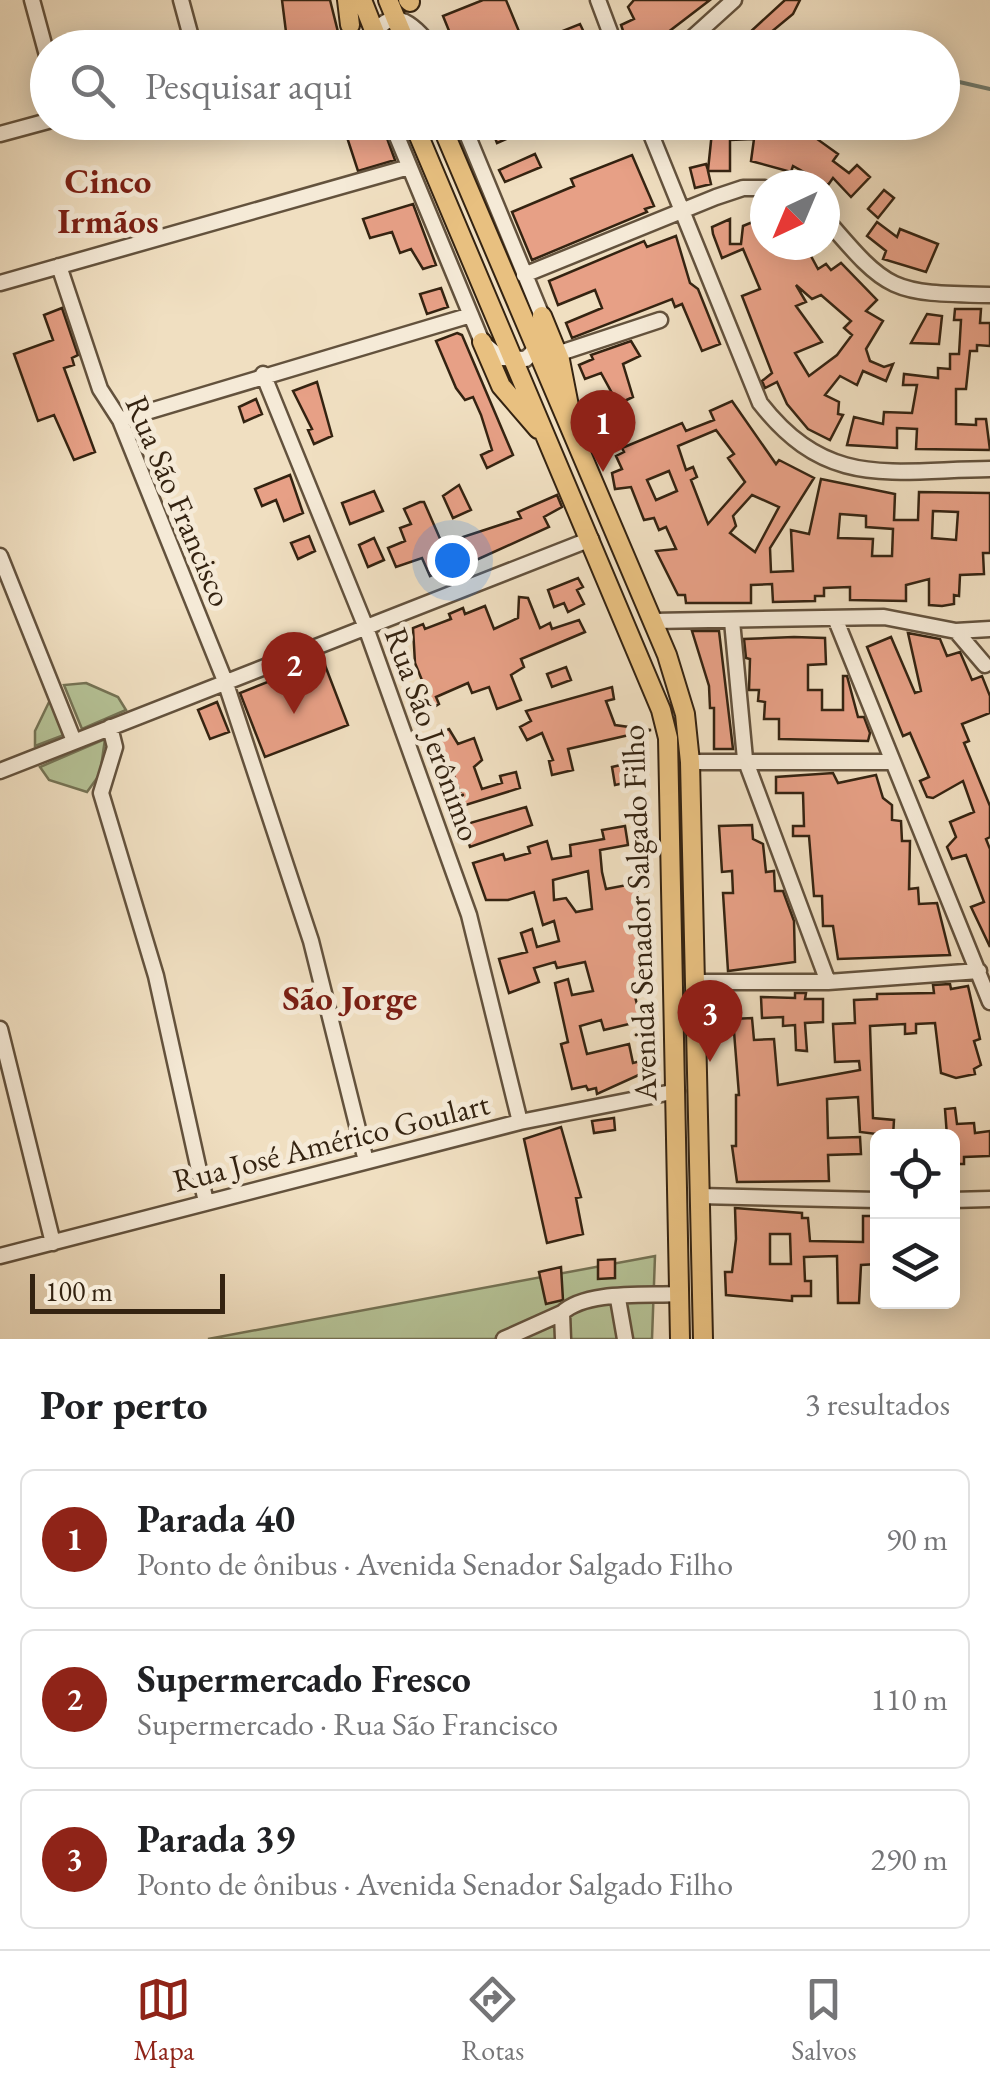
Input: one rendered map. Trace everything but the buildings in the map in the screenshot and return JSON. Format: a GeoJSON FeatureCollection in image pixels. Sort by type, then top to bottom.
{"type":"FeatureCollection","features":[{"type":"Feature","properties":{"kind":"main road"},"geometry":{"type":"LineString","coordinates":[[344,0],[350,24]]}},
{"type":"Feature","properties":{"kind":"main road"},"geometry":{"type":"LineString","coordinates":[[362,0],[368,30]]}},
{"type":"Feature","properties":{"kind":"main road"},"geometry":{"type":"LineString","coordinates":[[388,0],[396,19],[407,30]]}},
{"type":"Feature","properties":{"kind":"main road","name":"Avenida Senador Salgado Filho"},"geometry":{"type":"LineString","coordinates":[[420,140],[652,681],[668,738],[680,1339]]}},
{"type":"Feature","properties":{"kind":"main road","name":"Avenida Senador Salgado Filho"},"geometry":{"type":"LineString","coordinates":[[448,140],[678,687],[690,762],[703,1339]]}},
{"type":"Feature","properties":{"kind":"main road","name":"Avenida Senador Salgado Filho"},"geometry":{"type":"LineString","coordinates":[[542,316],[557,354],[574,436]]}},
{"type":"Feature","properties":{"kind":"main road","name":"Avenida Senador Salgado Filho"},"geometry":{"type":"LineString","coordinates":[[482,342],[501,386],[552,446]]}},
{"type":"Feature","properties":{"kind":"street"},"geometry":{"type":"LineString","coordinates":[[32,0],[40,30]]}},
{"type":"Feature","properties":{"kind":"street"},"geometry":{"type":"LineString","coordinates":[[182,0],[190,30]]}},
{"type":"Feature","properties":{"kind":"street"},"geometry":{"type":"LineString","coordinates":[[598,0],[609,30]]}},
{"type":"Feature","properties":{"kind":"street"},"geometry":{"type":"LineString","coordinates":[[701,30],[734,0]]}},
{"type":"Feature","properties":{"kind":"street"},"geometry":{"type":"LineString","coordinates":[[409,1],[417,30]]}},
{"type":"Feature","properties":{"kind":"street"},"geometry":{"type":"LineString","coordinates":[[378,30],[384,20],[396,19]]}},
{"type":"Feature","properties":{"kind":"street"},"geometry":{"type":"LineString","coordinates":[[350,24],[356,30]]}},
{"type":"Feature","properties":{"kind":"street"},"geometry":{"type":"LineString","coordinates":[[0,134],[30,126]]}},
{"type":"Feature","properties":{"kind":"street","name":"Avenida Senador Salgado Filho"},"geometry":{"type":"LineString","coordinates":[[398,140],[482,342]]}},
{"type":"Feature","properties":{"kind":"street","name":"Avenida Senador Salgado Filho"},"geometry":{"type":"LineString","coordinates":[[469,140],[542,316]]}},
{"type":"Feature","properties":{"kind":"street"},"geometry":{"type":"LineString","coordinates":[[653,140],[760,403],[782,432],[810,454],[834,464],[871,470],[990,469]]}},
{"type":"Feature","properties":{"kind":"street"},"geometry":{"type":"LineString","coordinates":[[0,283],[409,167]]}},
{"type":"Feature","properties":{"kind":"street"},"geometry":{"type":"LineString","coordinates":[[524,275],[750,188]]}},
{"type":"Feature","properties":{"kind":"street"},"geometry":{"type":"LineString","coordinates":[[840,236],[866,266],[892,286],[924,294],[990,296]]}},
{"type":"Feature","properties":{"kind":"street","name":"Rua São Francisco"},"geometry":{"type":"LineString","coordinates":[[60,266],[100,389],[120,420],[225,681],[312,941],[366,1161]]}},
{"type":"Feature","properties":{"kind":"street"},"geometry":{"type":"LineString","coordinates":[[120,420],[263,374],[471,316]]}},
{"type":"Feature","properties":{"kind":"street"},"geometry":{"type":"LineString","coordinates":[[482,342],[501,358],[526,359],[536,350],[544,332],[542,316]]}},
{"type":"Feature","properties":{"kind":"street"},"geometry":{"type":"LineString","coordinates":[[557,354],[660,320]]}},
{"type":"Feature","properties":{"kind":"street","name":"Rua São Jerônimo"},"geometry":{"type":"LineString","coordinates":[[263,374],[366,624],[468,916],[520,1122]]}},
{"type":"Feature","properties":{"kind":"street"},"geometry":{"type":"LineString","coordinates":[[0,770],[591,539]]}},
{"type":"Feature","properties":{"kind":"street"},"geometry":{"type":"LineString","coordinates":[[0,556],[7,592],[74,741]]}},
{"type":"Feature","properties":{"kind":"street"},"geometry":{"type":"LineString","coordinates":[[653,622],[884,617],[956,631],[990,629]]}},
{"type":"Feature","properties":{"kind":"street"},"geometry":{"type":"LineString","coordinates":[[834,618],[990,1002]]}},
{"type":"Feature","properties":{"kind":"street"},"geometry":{"type":"LineString","coordinates":[[732,621],[744,758],[828,982]]}},
{"type":"Feature","properties":{"kind":"street"},"geometry":{"type":"LineString","coordinates":[[956,631],[984,665]]}},
{"type":"Feature","properties":{"kind":"street"},"geometry":{"type":"LineString","coordinates":[[110,726],[115,747],[101,793],[156,976],[206,1202]]}},
{"type":"Feature","properties":{"kind":"street"},"geometry":{"type":"LineString","coordinates":[[690,762],[744,758],[890,762]]}},
{"type":"Feature","properties":{"kind":"street"},"geometry":{"type":"LineString","coordinates":[[694,982],[828,982],[978,971]]}},
{"type":"Feature","properties":{"kind":"street"},"geometry":{"type":"LineString","coordinates":[[0,1030],[53,1243]]}},
{"type":"Feature","properties":{"kind":"street","name":"Rua José Américo Goulart"},"geometry":{"type":"LineString","coordinates":[[0,1256],[520,1122],[677,1091]]}},
{"type":"Feature","properties":{"kind":"street"},"geometry":{"type":"LineString","coordinates":[[698,1196],[870,1200]]}},
{"type":"Feature","properties":{"kind":"street"},"geometry":{"type":"LineString","coordinates":[[960,1200],[990,1199]]}},
{"type":"Feature","properties":{"kind":"street"},"geometry":{"type":"LineString","coordinates":[[504,1339],[589,1300],[679,1294]]}},
{"type":"Feature","properties":{"kind":"street"},"geometry":{"type":"LineString","coordinates":[[618,1298],[624,1339]]}},
{"type":"Feature","properties":{"kind":"street"},"geometry":{"type":"LineString","coordinates":[[562,1314],[563,1339]]}},
{"type":"Feature","properties":{"kind":"green space"},"geometry":{"type":"Polygon","coordinates":[[[86,683],[118,697],[126,710],[82,729],[64,685],[86,683]]]}},
{"type":"Feature","properties":{"kind":"green space"},"geometry":{"type":"Polygon","coordinates":[[[50,700],[64,735],[35,746],[35,731],[50,700]]]}},
{"type":"Feature","properties":{"kind":"green space"},"geometry":{"type":"Polygon","coordinates":[[[105,739],[100,774],[87,792],[49,780],[40,767],[105,739]]]}},
{"type":"Feature","properties":{"kind":"green space"},"geometry":{"type":"Polygon","coordinates":[[[655,1256],[652,1339],[208,1339],[655,1256]]]}},
{"type":"Feature","properties":{"kind":"waterway"},"geometry":{"type":"LineString","coordinates":[[960,82],[990,89]]}},
{"type":"Feature","properties":{"kind":"place","name":"Parada 40"},"geometry":{"type":"Point","coordinates":[603,472]}},
{"type":"Feature","properties":{"kind":"place","name":"Supermercado Fresco"},"geometry":{"type":"Point","coordinates":[294,714]}},
{"type":"Feature","properties":{"kind":"place","name":"Parada 39"},"geometry":{"type":"Point","coordinates":[710,1062]}},
{"type":"Feature","properties":{"kind":"district","name":"Cinco Irmãos"},"geometry":{"type":"Point","coordinates":[108,200]}},
{"type":"Feature","properties":{"kind":"district","name":"São Jorge"},"geometry":{"type":"Point","coordinates":[350,997]}}]}
